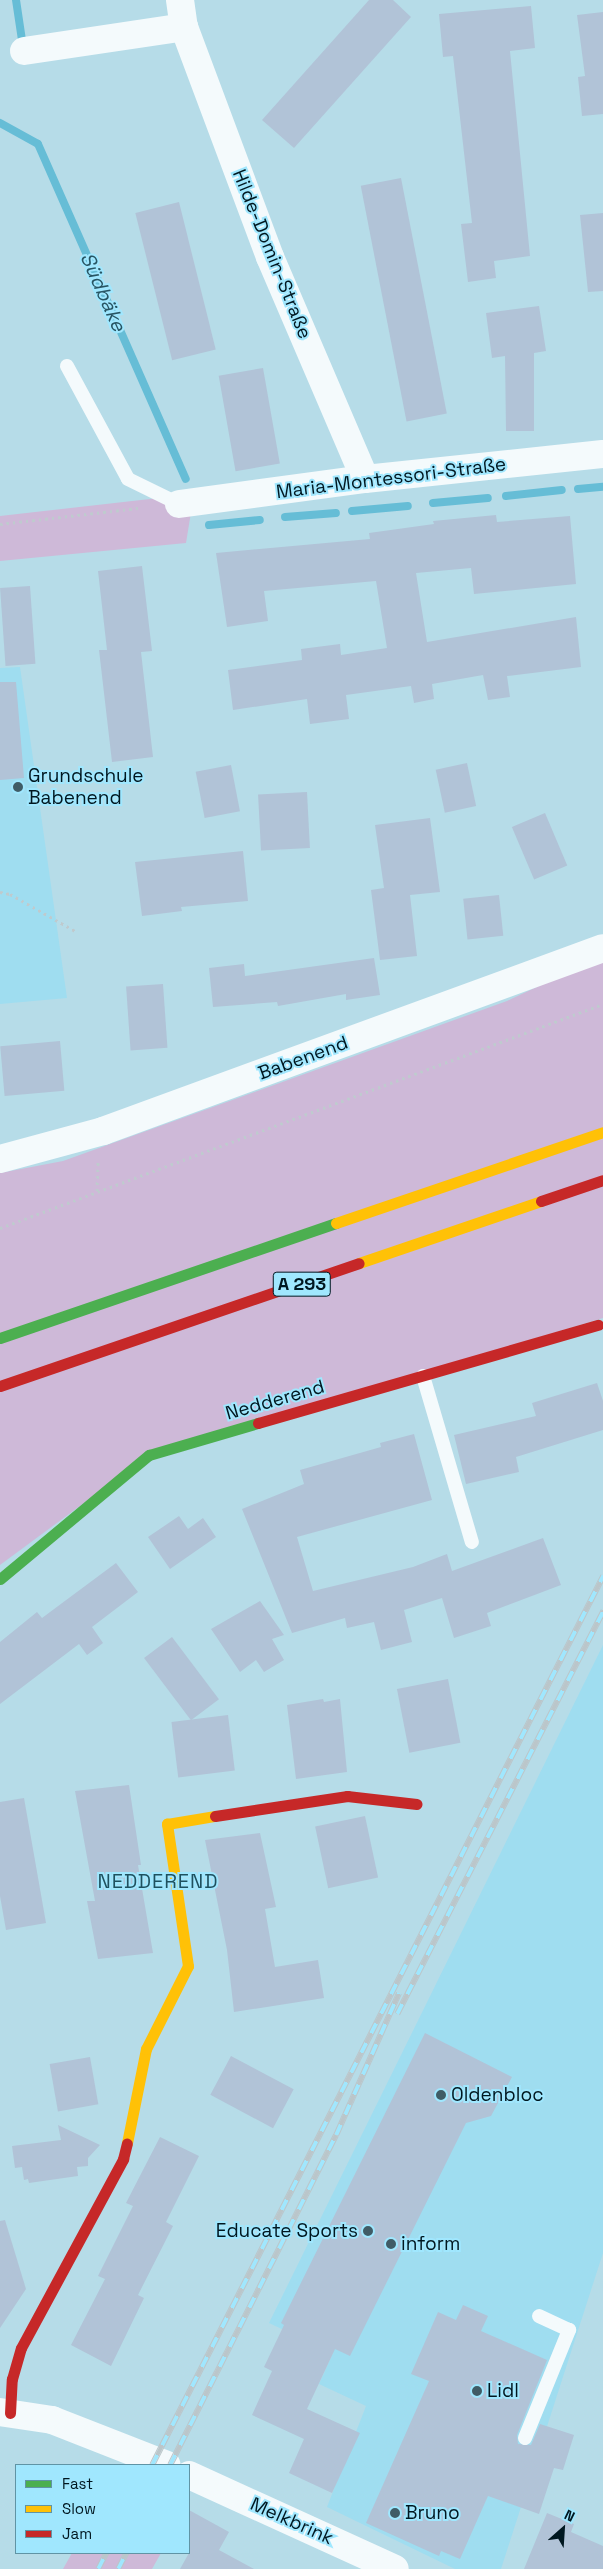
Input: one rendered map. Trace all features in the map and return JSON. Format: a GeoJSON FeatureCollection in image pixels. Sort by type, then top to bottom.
{"type":"FeatureCollection","features":[{"type":"Feature","properties":{"kind":"main road","name":"A 293"},"geometry":{"type":"LineString","coordinates":[[0,1338],[603,1132]]}},
{"type":"Feature","properties":{"kind":"main road","name":"A 293"},"geometry":{"type":"LineString","coordinates":[[0,1386],[603,1180]]}},
{"type":"Feature","properties":{"kind":"main road","name":"Nedderend"},"geometry":{"type":"LineString","coordinates":[[0,1579],[149,1455],[598,1325]]}},
{"type":"Feature","properties":{"kind":"main road"},"geometry":{"type":"LineString","coordinates":[[5,2412],[21,2348],[123,2160],[140,2089],[146,2050],[188,1966],[167,1824],[346,1796],[417,1804]]}},
{"type":"Feature","properties":{"kind":"street","name":"Hilde-Domin-Straße"},"geometry":{"type":"LineString","coordinates":[[180,0],[184,27],[270,257],[366,479]]}},
{"type":"Feature","properties":{"kind":"street"},"geometry":{"type":"LineString","coordinates":[[24,51],[184,27]]}},
{"type":"Feature","properties":{"kind":"street","name":"Maria-Montessori-Straße"},"geometry":{"type":"LineString","coordinates":[[179,504],[366,479],[603,454]]}},
{"type":"Feature","properties":{"kind":"street","name":"Babenend"},"geometry":{"type":"LineString","coordinates":[[0,1159],[103,1131],[603,948]]}},
{"type":"Feature","properties":{"kind":"street"},"geometry":{"type":"LineString","coordinates":[[5,2412],[70,2426],[165,2464]]}},
{"type":"Feature","properties":{"kind":"street","name":"Melkbrink"},"geometry":{"type":"LineString","coordinates":[[190,2475],[395,2569]]}},
{"type":"Feature","properties":{"kind":"lane"},"geometry":{"type":"LineString","coordinates":[[67,366],[128,479],[179,504]]}},
{"type":"Feature","properties":{"kind":"lane"},"geometry":{"type":"LineString","coordinates":[[424,1376],[472,1542]]}},
{"type":"Feature","properties":{"kind":"lane"},"geometry":{"type":"LineString","coordinates":[[525,2438],[569,2330],[539,2316]]}},
{"type":"Feature","properties":{"kind":"path"},"geometry":{"type":"LineString","coordinates":[[0,524],[179,504]]}},
{"type":"Feature","properties":{"kind":"path"},"geometry":{"type":"LineString","coordinates":[[0,892],[10,894],[75,931]]}},
{"type":"Feature","properties":{"kind":"path"},"geometry":{"type":"LineString","coordinates":[[0,1228],[603,1004]]}},
{"type":"Feature","properties":{"kind":"shaded area"},"geometry":{"type":"Polygon","coordinates":[[[194,494],[186,543],[0,561],[0,516],[194,494]]]}},
{"type":"Feature","properties":{"kind":"shaded area","name":"Grundschule Babenend"},"geometry":{"type":"Polygon","coordinates":[[[20,667],[67,998],[0,1004],[0,668],[20,667]]]}},
{"type":"Feature","properties":{"kind":"shaded area"},"geometry":{"type":"Polygon","coordinates":[[[603,956],[603,1318],[149,1455],[0,1565],[0,1173],[63,1161],[507,1001],[603,956]]]}},
{"type":"Feature","properties":{"kind":"shaded area"},"geometry":{"type":"Polygon","coordinates":[[[603,1645],[603,2253],[501,2569],[455,2569],[327,2507],[366,2406],[319,2384],[333,2353],[269,2323],[603,1645]]]}},
{"type":"Feature","properties":{"kind":"shaded area"},"geometry":{"type":"Polygon","coordinates":[[[71,2554],[160,2554],[152,2569],[63,2569],[71,2554]]]}},
{"type":"Feature","properties":{"kind":"building"},"geometry":{"type":"Polygon","coordinates":[[[369,0],[393,0],[411,17],[294,148],[262,120],[369,0]]]}},
{"type":"Feature","properties":{"kind":"building"},"geometry":{"type":"Polygon","coordinates":[[[531,6],[535,48],[510,51],[530,256],[494,261],[496,278],[468,282],[461,224],[472,223],[453,56],[443,57],[439,14],[531,6]]]}},
{"type":"Feature","properties":{"kind":"building"},"geometry":{"type":"Polygon","coordinates":[[[603,12],[603,114],[582,116],[578,77],[585,76],[577,15],[603,12]]]}},
{"type":"Feature","properties":{"kind":"building"},"geometry":{"type":"Polygon","coordinates":[[[401,178],[447,414],[407,421],[361,186],[401,178]]]}},
{"type":"Feature","properties":{"kind":"building"},"geometry":{"type":"Polygon","coordinates":[[[179,202],[216,349],[172,360],[135,213],[179,202]]]}},
{"type":"Feature","properties":{"kind":"building"},"geometry":{"type":"Polygon","coordinates":[[[603,213],[603,291],[588,292],[580,215],[603,213]]]}},
{"type":"Feature","properties":{"kind":"building"},"geometry":{"type":"Polygon","coordinates":[[[539,306],[546,351],[534,353],[534,431],[506,431],[505,356],[492,358],[486,313],[539,306]]]}},
{"type":"Feature","properties":{"kind":"building"},"geometry":{"type":"Polygon","coordinates":[[[263,368],[280,464],[236,471],[219,376],[263,368]]]}},
{"type":"Feature","properties":{"kind":"building"},"geometry":{"type":"Polygon","coordinates":[[[496,515],[497,522],[570,516],[576,584],[474,594],[471,568],[416,573],[427,642],[576,617],[581,667],[507,676],[510,697],[488,700],[483,675],[432,684],[434,699],[414,703],[411,686],[346,695],[349,719],[310,724],[307,699],[233,710],[228,670],[302,660],[301,649],[340,644],[341,655],[387,648],[376,581],[264,591],[268,621],[227,627],[216,553],[370,539],[369,533],[434,524],[433,521],[496,515]]]}},
{"type":"Feature","properties":{"kind":"building"},"geometry":{"type":"Polygon","coordinates":[[[142,566],[152,651],[141,652],[153,757],[112,762],[99,650],[107,650],[98,571],[142,566]]]}},
{"type":"Feature","properties":{"kind":"building"},"geometry":{"type":"Polygon","coordinates":[[[30,586],[35,664],[6,666],[0,588],[30,586]]]}},
{"type":"Feature","properties":{"kind":"building"},"geometry":{"type":"Polygon","coordinates":[[[0,682],[16,682],[24,778],[0,780],[0,682]]]}},
{"type":"Feature","properties":{"kind":"building"},"geometry":{"type":"Polygon","coordinates":[[[467,763],[476,806],[445,813],[436,770],[467,763]]]}},
{"type":"Feature","properties":{"kind":"building"},"geometry":{"type":"Polygon","coordinates":[[[231,765],[240,811],[205,818],[196,772],[231,765]]]}},
{"type":"Feature","properties":{"kind":"building"},"geometry":{"type":"Polygon","coordinates":[[[307,792],[310,848],[261,850],[258,795],[307,792]]]}},
{"type":"Feature","properties":{"kind":"building"},"geometry":{"type":"Polygon","coordinates":[[[545,813],[567,865],[534,880],[512,827],[545,813]]]}},
{"type":"Feature","properties":{"kind":"building"},"geometry":{"type":"Polygon","coordinates":[[[430,818],[440,892],[410,895],[417,956],[380,960],[371,890],[384,888],[375,825],[430,818]]]}},
{"type":"Feature","properties":{"kind":"building"},"geometry":{"type":"Polygon","coordinates":[[[243,851],[248,901],[181,907],[182,911],[142,916],[135,862],[243,851]]]}},
{"type":"Feature","properties":{"kind":"building"},"geometry":{"type":"Polygon","coordinates":[[[499,895],[503,936],[467,940],[463,899],[499,895]]]}},
{"type":"Feature","properties":{"kind":"building"},"geometry":{"type":"Polygon","coordinates":[[[374,958],[380,995],[346,1000],[346,994],[278,1006],[277,1002],[213,1007],[209,968],[244,964],[245,976],[374,958]]]}},
{"type":"Feature","properties":{"kind":"building"},"geometry":{"type":"Polygon","coordinates":[[[163,984],[167,1048],[131,1050],[126,987],[163,984]]]}},
{"type":"Feature","properties":{"kind":"building"},"geometry":{"type":"Polygon","coordinates":[[[60,1041],[64,1091],[5,1096],[0,1046],[60,1041]]]}},
{"type":"Feature","properties":{"kind":"building"},"geometry":{"type":"Polygon","coordinates":[[[597,1383],[603,1401],[603,1430],[516,1457],[519,1472],[466,1484],[454,1435],[536,1416],[532,1403],[597,1383]]]}},
{"type":"Feature","properties":{"kind":"building"},"geometry":{"type":"Polygon","coordinates":[[[414,1434],[432,1500],[297,1537],[313,1591],[413,1567],[447,1554],[452,1571],[543,1538],[561,1585],[487,1613],[491,1626],[454,1638],[442,1598],[404,1610],[412,1642],[381,1650],[374,1622],[347,1628],[345,1618],[292,1633],[242,1509],[304,1484],[300,1470],[381,1447],[380,1443],[414,1434]]]}},
{"type":"Feature","properties":{"kind":"building"},"geometry":{"type":"Polygon","coordinates":[[[179,1516],[188,1529],[203,1518],[216,1537],[170,1569],[148,1537],[179,1516]]]}},
{"type":"Feature","properties":{"kind":"building"},"geometry":{"type":"Polygon","coordinates":[[[116,1563],[138,1592],[92,1627],[103,1643],[87,1655],[79,1644],[0,1704],[0,1642],[37,1612],[42,1618],[116,1563]]]}},
{"type":"Feature","properties":{"kind":"building"},"geometry":{"type":"Polygon","coordinates":[[[260,1601],[284,1635],[272,1639],[284,1660],[264,1672],[256,1660],[240,1672],[211,1629],[260,1601]]]}},
{"type":"Feature","properties":{"kind":"building"},"geometry":{"type":"Polygon","coordinates":[[[172,1637],[219,1699],[191,1720],[144,1658],[172,1637]]]}},
{"type":"Feature","properties":{"kind":"building"},"geometry":{"type":"Polygon","coordinates":[[[448,1679],[460,1743],[409,1753],[397,1689],[448,1679]]]}},
{"type":"Feature","properties":{"kind":"building"},"geometry":{"type":"Polygon","coordinates":[[[323,1699],[324,1702],[340,1699],[347,1772],[296,1779],[287,1705],[323,1699]]]}},
{"type":"Feature","properties":{"kind":"building"},"geometry":{"type":"Polygon","coordinates":[[[228,1715],[235,1771],[178,1778],[171,1722],[228,1715]]]}},
{"type":"Feature","properties":{"kind":"building"},"geometry":{"type":"Polygon","coordinates":[[[129,1785],[141,1865],[138,1865],[153,1953],[98,1959],[87,1901],[95,1901],[75,1791],[129,1785]]]}},
{"type":"Feature","properties":{"kind":"building"},"geometry":{"type":"Polygon","coordinates":[[[24,1798],[46,1923],[6,1930],[0,1896],[0,1802],[24,1798]]]}},
{"type":"Feature","properties":{"kind":"building"},"geometry":{"type":"Polygon","coordinates":[[[365,1816],[378,1878],[328,1888],[315,1827],[365,1816]]]}},
{"type":"Feature","properties":{"kind":"building"},"geometry":{"type":"Polygon","coordinates":[[[260,1833],[276,1907],[265,1909],[275,1967],[318,1960],[324,1998],[234,2012],[227,1950],[205,1840],[260,1833]]]}},
{"type":"Feature","properties":{"kind":"building"},"geometry":{"type":"Polygon","coordinates":[[[425,2033],[512,2077],[491,2116],[466,2123],[350,2356],[335,2349],[307,2409],[360,2433],[332,2493],[289,2473],[304,2439],[252,2415],[272,2371],[264,2367],[284,2325],[281,2323],[425,2033]]]}},
{"type":"Feature","properties":{"kind":"building"},"geometry":{"type":"Polygon","coordinates":[[[231,2056],[294,2089],[273,2128],[210,2095],[231,2056]]]}},
{"type":"Feature","properties":{"kind":"building"},"geometry":{"type":"Polygon","coordinates":[[[90,2057],[98,2104],[58,2111],[50,2064],[90,2057]]]}},
{"type":"Feature","properties":{"kind":"building"},"geometry":{"type":"Polygon","coordinates":[[[58,2125],[100,2145],[88,2158],[88,2166],[77,2167],[78,2176],[29,2183],[28,2179],[24,2180],[22,2167],[15,2168],[12,2146],[61,2140],[58,2125]]]}},
{"type":"Feature","properties":{"kind":"building"},"geometry":{"type":"Polygon","coordinates":[[[160,2137],[199,2156],[166,2222],[173,2226],[138,2295],[144,2298],[111,2366],[71,2345],[105,2279],[98,2276],[133,2206],[126,2203],[160,2137]]]}},
{"type":"Feature","properties":{"kind":"building"},"geometry":{"type":"Polygon","coordinates":[[[5,2220],[26,2289],[0,2328],[0,2221],[5,2220]]]}},
{"type":"Feature","properties":{"kind":"building"},"geometry":{"type":"Polygon","coordinates":[[[463,2305],[488,2316],[481,2331],[547,2360],[517,2435],[518,2444],[531,2445],[540,2424],[574,2435],[563,2470],[554,2468],[539,2514],[488,2496],[460,2559],[441,2551],[439,2556],[366,2523],[429,2381],[411,2374],[438,2312],[456,2320],[463,2305]]]}},
{"type":"Feature","properties":{"kind":"building"},"geometry":{"type":"Polygon","coordinates":[[[190,2511],[229,2532],[219,2550],[254,2569],[180,2569],[190,2554],[190,2511]]]}},
{"type":"Feature","properties":{"kind":"building"},"geometry":{"type":"Polygon","coordinates":[[[547,2513],[574,2524],[571,2532],[603,2546],[603,2569],[524,2569],[547,2513]]]}},
{"type":"Feature","properties":{"kind":"waterway"},"geometry":{"type":"LineString","coordinates":[[16,0],[23,47]]}},
{"type":"Feature","properties":{"kind":"waterway","name":"Südbäke"},"geometry":{"type":"LineString","coordinates":[[0,123],[38,144],[186,479]]}},
{"type":"Feature","properties":{"kind":"waterway","name":"Südbäke"},"geometry":{"type":"LineString","coordinates":[[578,489],[603,487]]}},
{"type":"Feature","properties":{"kind":"waterway","name":"Südbäke"},"geometry":{"type":"LineString","coordinates":[[506,496],[562,490]]}},
{"type":"Feature","properties":{"kind":"waterway","name":"Südbäke"},"geometry":{"type":"LineString","coordinates":[[433,503],[488,498]]}},
{"type":"Feature","properties":{"kind":"waterway","name":"Südbäke"},"geometry":{"type":"LineString","coordinates":[[352,511],[408,506]]}},
{"type":"Feature","properties":{"kind":"waterway","name":"Südbäke"},"geometry":{"type":"LineString","coordinates":[[285,517],[336,513]]}},
{"type":"Feature","properties":{"kind":"waterway","name":"Südbäke"},"geometry":{"type":"LineString","coordinates":[[209,525],[260,520]]}},
{"type":"Feature","properties":{"kind":"railway"},"geometry":{"type":"LineString","coordinates":[[153,2464],[603,1576]]}},
{"type":"Feature","properties":{"kind":"railway"},"geometry":{"type":"LineString","coordinates":[[397,2014],[603,1611]]}},
{"type":"Feature","properties":{"kind":"railway"},"geometry":{"type":"LineString","coordinates":[[171,2464],[336,2135],[399,1993]]}},
{"type":"Feature","properties":{"kind":"railway"},"geometry":{"type":"LineString","coordinates":[[98,2569],[106,2554]]}},
{"type":"Feature","properties":{"kind":"railway"},"geometry":{"type":"LineString","coordinates":[[118,2569],[126,2554]]}},
{"type":"Feature","properties":{"kind":"traffic: fast"},"geometry":{"type":"LineString","coordinates":[[0,1338],[336,1223]]}},
{"type":"Feature","properties":{"kind":"traffic: fast"},"geometry":{"type":"LineString","coordinates":[[0,1579],[149,1455],[258,1423]]}},
{"type":"Feature","properties":{"kind":"traffic: slow"},"geometry":{"type":"LineString","coordinates":[[336,1223],[603,1132]]}},
{"type":"Feature","properties":{"kind":"traffic: slow"},"geometry":{"type":"LineString","coordinates":[[359,1263],[541,1201]]}},
{"type":"Feature","properties":{"kind":"traffic: slow"},"geometry":{"type":"LineString","coordinates":[[127,2143],[146,2049],[188,1966],[167,1824],[215,1816]]}},
{"type":"Feature","properties":{"kind":"traffic: jam"},"geometry":{"type":"LineString","coordinates":[[541,1201],[603,1180]]}},
{"type":"Feature","properties":{"kind":"traffic: jam"},"geometry":{"type":"LineString","coordinates":[[0,1386],[359,1263]]}},
{"type":"Feature","properties":{"kind":"traffic: jam"},"geometry":{"type":"LineString","coordinates":[[258,1423],[598,1325]]}},
{"type":"Feature","properties":{"kind":"traffic: jam"},"geometry":{"type":"LineString","coordinates":[[215,1816],[347,1796],[417,1804]]}},
{"type":"Feature","properties":{"kind":"traffic: jam"},"geometry":{"type":"LineString","coordinates":[[10,2413],[12,2379],[21,2348],[123,2159],[127,2143]]}},
{"type":"Feature","properties":{"kind":"place","name":"Grundschule Babenend"},"geometry":{"type":"Point","coordinates":[18,787]}},
{"type":"Feature","properties":{"kind":"place","name":"Oldenbloc"},"geometry":{"type":"Point","coordinates":[441,2095]}},
{"type":"Feature","properties":{"kind":"place","name":"Educate Sports"},"geometry":{"type":"Point","coordinates":[368,2231]}},
{"type":"Feature","properties":{"kind":"place","name":"inform"},"geometry":{"type":"Point","coordinates":[391,2244]}},
{"type":"Feature","properties":{"kind":"place","name":"Lidl"},"geometry":{"type":"Point","coordinates":[477,2391]}},
{"type":"Feature","properties":{"kind":"place","name":"Bruno"},"geometry":{"type":"Point","coordinates":[395,2513]}},
{"type":"Feature","properties":{"kind":"district","name":"NEDDEREND"},"geometry":{"type":"Point","coordinates":[158,1881]}}]}
